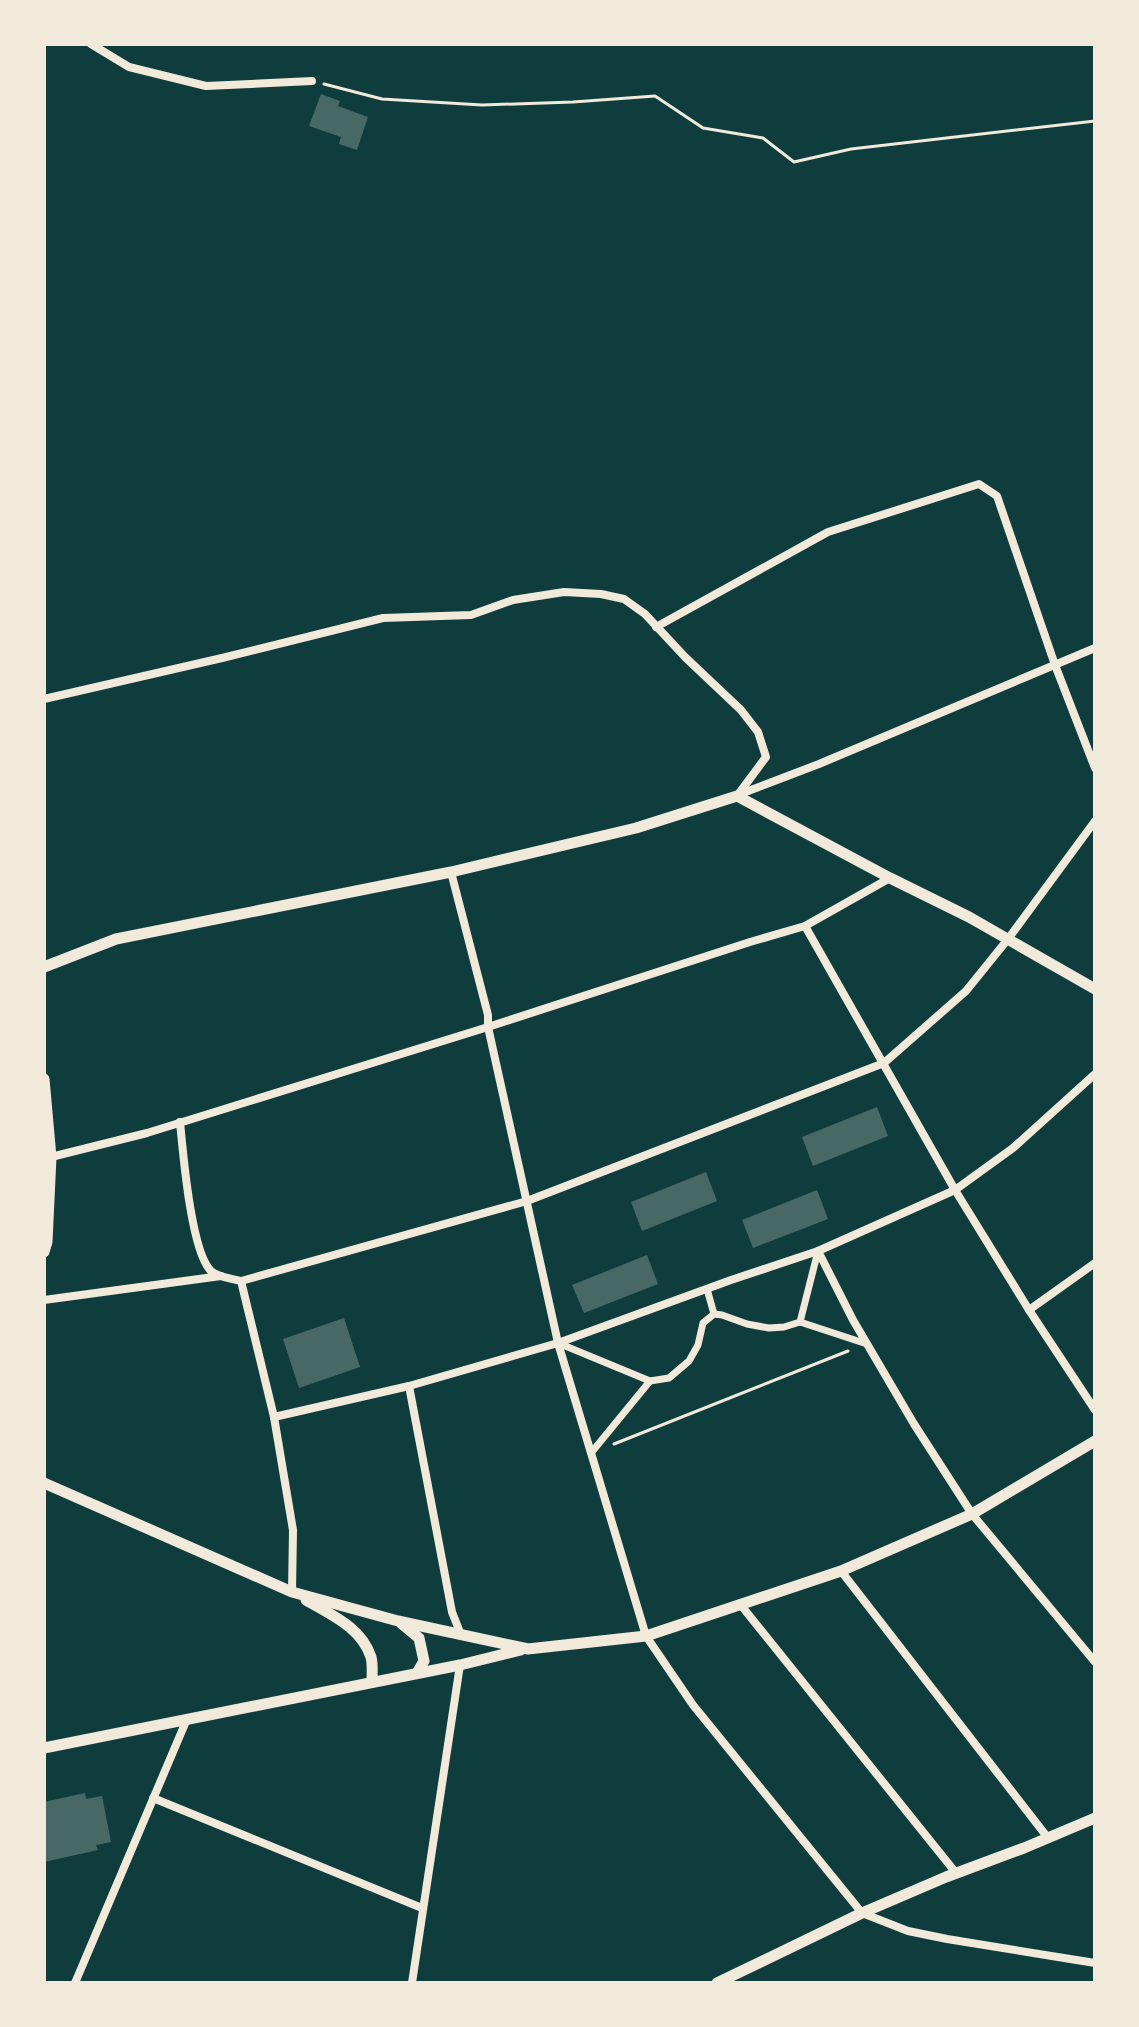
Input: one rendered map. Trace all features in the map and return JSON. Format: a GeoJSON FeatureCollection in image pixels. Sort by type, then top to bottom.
{"type":"FeatureCollection","features":[{"type":"Feature","properties":{"kind":"street"},"geometry":{"type":"LineString","coordinates":[[91,44],[129,67],[206,86],[312,81]]}},
{"type":"Feature","properties":{"kind":"street"},"geometry":{"type":"LineString","coordinates":[[656,627],[828,532],[979,484],[997,496],[1055,665],[1095,768]]}},
{"type":"Feature","properties":{"kind":"street"},"geometry":{"type":"LineString","coordinates":[[44,699],[383,618],[471,615],[513,600],[564,592],[601,594],[624,599],[645,614],[741,710],[758,732],[766,757],[737,796]]}},
{"type":"Feature","properties":{"kind":"street"},"geometry":{"type":"LineString","coordinates":[[44,967],[116,939],[451,872],[636,828],[737,796],[819,764],[1095,648]]}},
{"type":"Feature","properties":{"kind":"street"},"geometry":{"type":"LineString","coordinates":[[737,796],[969,917],[1095,989]]}},
{"type":"Feature","properties":{"kind":"street"},"geometry":{"type":"LineString","coordinates":[[180,1122],[184,1172],[201,1256],[211,1271],[241,1281],[527,1201],[884,1063],[966,991],[1095,821]]}},
{"type":"Feature","properties":{"kind":"street"},"geometry":{"type":"LineString","coordinates":[[451,872],[488,1015],[488,1027],[558,1343],[646,1636],[693,1705],[862,1913],[908,1931],[1095,1963]]}},
{"type":"Feature","properties":{"kind":"street"},"geometry":{"type":"LineString","coordinates":[[51,1157],[147,1133],[805,926],[890,878]]}},
{"type":"Feature","properties":{"kind":"street"},"geometry":{"type":"LineString","coordinates":[[805,926],[955,1190],[1095,1410]]}},
{"type":"Feature","properties":{"kind":"street"},"geometry":{"type":"LineString","coordinates":[[274,1417],[409,1386],[558,1343],[818,1251],[955,1190],[1013,1148],[1095,1074]]}},
{"type":"Feature","properties":{"kind":"street"},"geometry":{"type":"LineString","coordinates":[[44,1079],[51,1157],[44,1252]]}},
{"type":"Feature","properties":{"kind":"street"},"geometry":{"type":"LineString","coordinates":[[800,1322],[818,1251]]}},
{"type":"Feature","properties":{"kind":"street"},"geometry":{"type":"LineString","coordinates":[[818,1251],[867,1344],[972,1514],[1095,1662]]}},
{"type":"Feature","properties":{"kind":"street"},"geometry":{"type":"LineString","coordinates":[[1029,1310],[1095,1263]]}},
{"type":"Feature","properties":{"kind":"street"},"geometry":{"type":"LineString","coordinates":[[44,1300],[221,1276]]}},
{"type":"Feature","properties":{"kind":"street"},"geometry":{"type":"LineString","coordinates":[[241,1281],[274,1417],[293,1530],[292,1592]]}},
{"type":"Feature","properties":{"kind":"street"},"geometry":{"type":"LineString","coordinates":[[707,1289],[714,1314]]}},
{"type":"Feature","properties":{"kind":"street"},"geometry":{"type":"LineString","coordinates":[[558,1343],[650,1381],[669,1378],[689,1361],[698,1345],[703,1323],[714,1314],[769,1328],[800,1322],[867,1344]]}},
{"type":"Feature","properties":{"kind":"street"},"geometry":{"type":"LineString","coordinates":[[591,1453],[650,1381]]}},
{"type":"Feature","properties":{"kind":"street"},"geometry":{"type":"LineString","coordinates":[[409,1386],[452,1612],[461,1635]]}},
{"type":"Feature","properties":{"kind":"street"},"geometry":{"type":"LineString","coordinates":[[44,1748],[528,1649],[646,1636],[841,1571],[972,1514],[1095,1441]]}},
{"type":"Feature","properties":{"kind":"street"},"geometry":{"type":"LineString","coordinates":[[44,1483],[292,1592],[344,1622],[362,1639],[372,1659],[372,1682]]}},
{"type":"Feature","properties":{"kind":"street"},"geometry":{"type":"LineString","coordinates":[[841,1571],[1048,1838]]}},
{"type":"Feature","properties":{"kind":"street"},"geometry":{"type":"LineString","coordinates":[[292,1592],[398,1621],[528,1649]]}},
{"type":"Feature","properties":{"kind":"street"},"geometry":{"type":"LineString","coordinates":[[740,1604],[956,1873]]}},
{"type":"Feature","properties":{"kind":"street"},"geometry":{"type":"LineString","coordinates":[[398,1621],[419,1638],[424,1661],[417,1673]]}},
{"type":"Feature","properties":{"kind":"street"},"geometry":{"type":"LineString","coordinates":[[412,1983],[460,1665]]}},
{"type":"Feature","properties":{"kind":"street"},"geometry":{"type":"LineString","coordinates":[[75,1983],[187,1719]]}},
{"type":"Feature","properties":{"kind":"street"},"geometry":{"type":"LineString","coordinates":[[153,1798],[422,1908]]}},
{"type":"Feature","properties":{"kind":"street"},"geometry":{"type":"LineString","coordinates":[[717,1983],[862,1913],[1095,1818]]}},
{"type":"Feature","properties":{"kind":"path"},"geometry":{"type":"LineString","coordinates":[[312,81],[382,99],[482,105],[655,96],[703,128],[763,138],[794,162],[851,149],[1095,121]]}},
{"type":"Feature","properties":{"kind":"path"},"geometry":{"type":"LineString","coordinates":[[591,1453],[867,1344]]}},
{"type":"Feature","properties":{"kind":"building"},"geometry":{"type":"Polygon","coordinates":[[[321,94],[340,101],[338,106],[368,117],[357,150],[339,144],[341,137],[309,126],[321,94]]]}},
{"type":"Feature","properties":{"kind":"building"},"geometry":{"type":"Polygon","coordinates":[[[877,1107],[888,1136],[813,1166],[802,1137],[877,1107]]]}},
{"type":"Feature","properties":{"kind":"building"},"geometry":{"type":"Polygon","coordinates":[[[706,1172],[717,1201],[642,1231],[631,1202],[706,1172]]]}},
{"type":"Feature","properties":{"kind":"building"},"geometry":{"type":"Polygon","coordinates":[[[817,1190],[828,1219],[753,1248],[742,1220],[817,1190]]]}},
{"type":"Feature","properties":{"kind":"building"},"geometry":{"type":"Polygon","coordinates":[[[647,1255],[658,1284],[584,1313],[572,1285],[647,1255]]]}},
{"type":"Feature","properties":{"kind":"building"},"geometry":{"type":"Polygon","coordinates":[[[344,1318],[360,1367],[299,1388],[283,1339],[344,1318]]]}},
{"type":"Feature","properties":{"kind":"building"},"geometry":{"type":"Polygon","coordinates":[[[85,1793],[86,1799],[102,1796],[111,1842],[96,1845],[98,1850],[44,1862],[44,1802],[85,1793]]]}}]}
